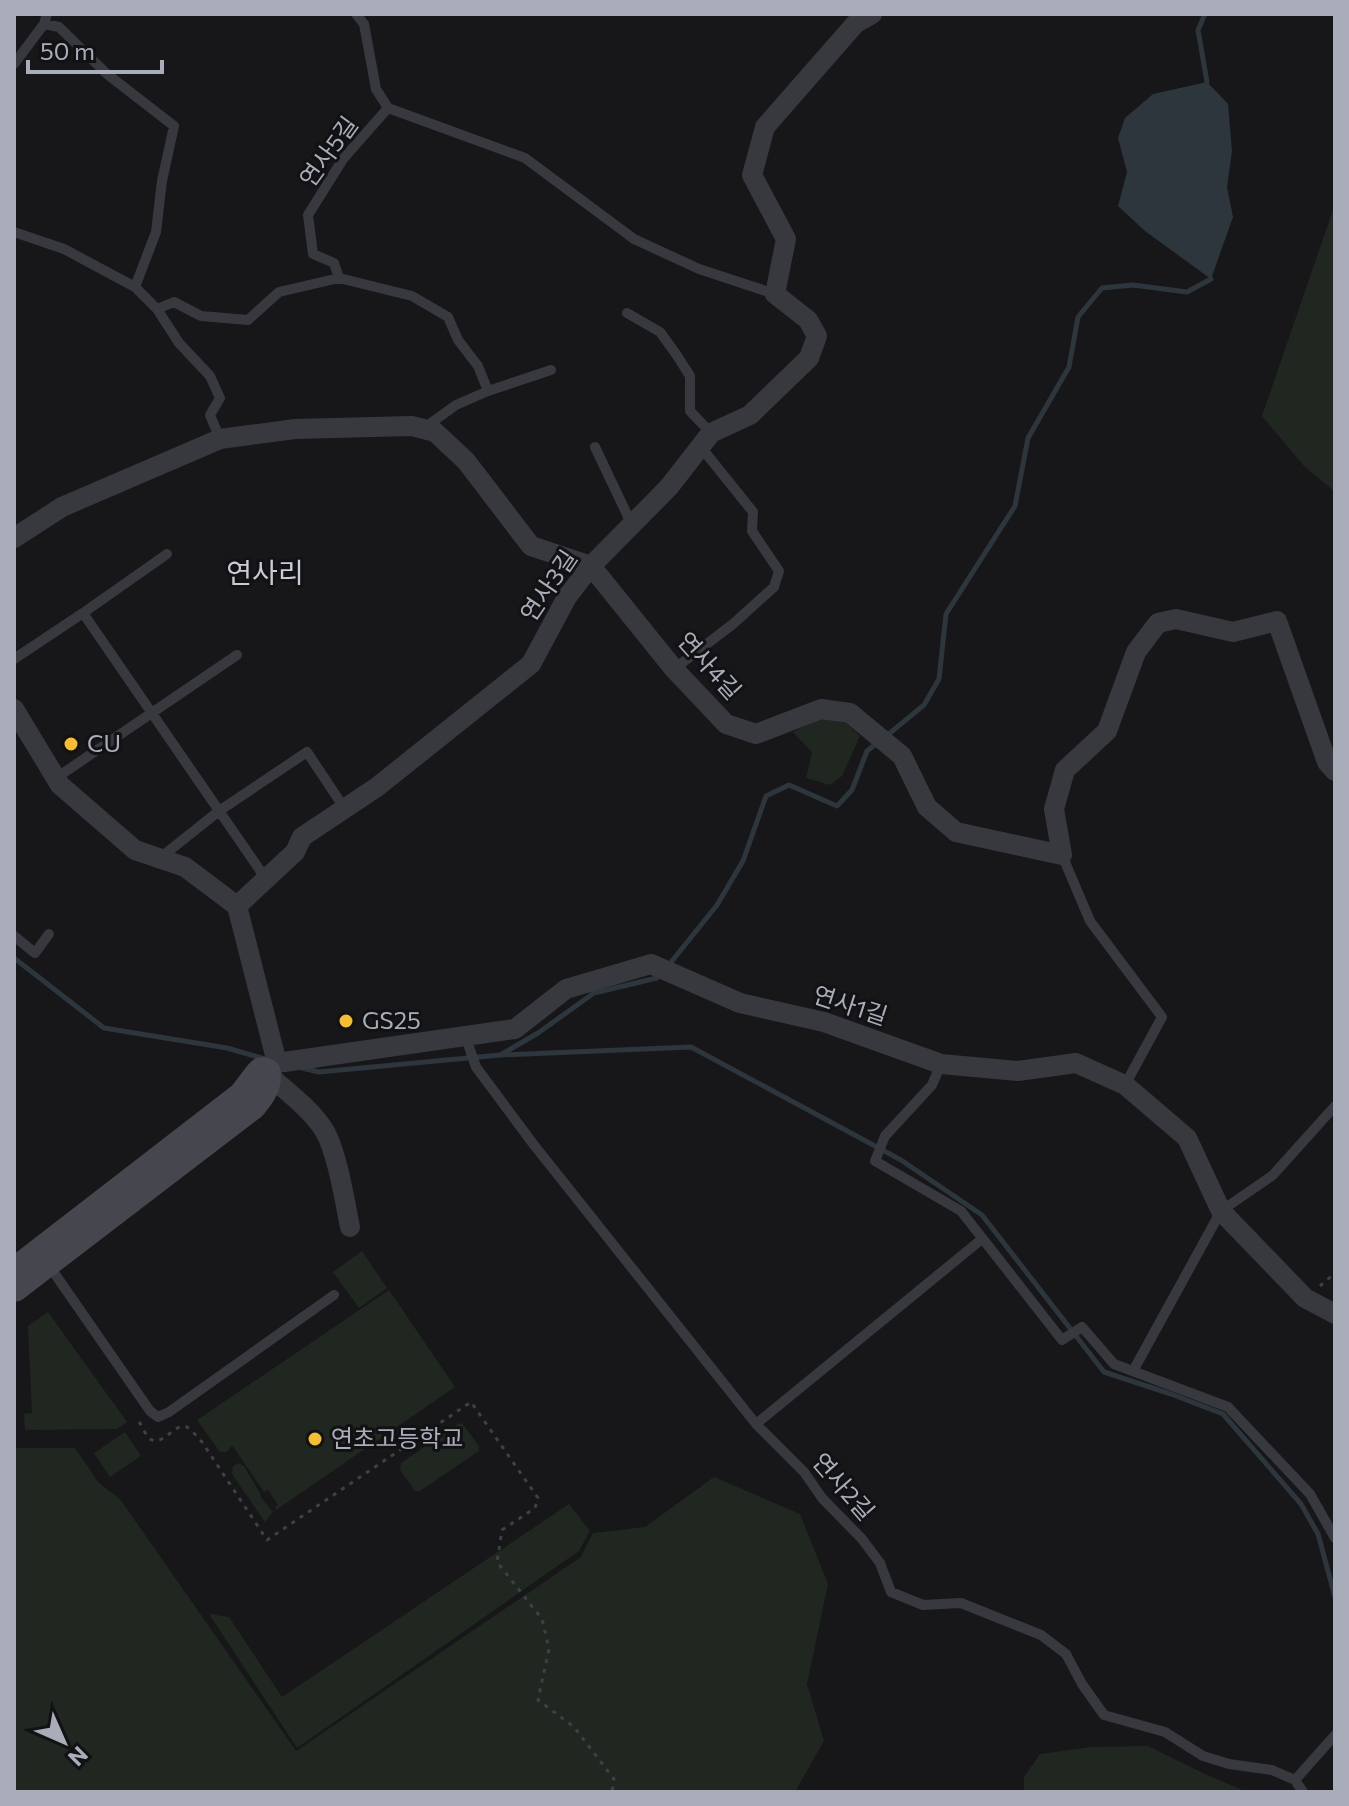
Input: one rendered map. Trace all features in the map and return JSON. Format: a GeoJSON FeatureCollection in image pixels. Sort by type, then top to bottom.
{"type":"FeatureCollection","features":[{"type":"Feature","properties":{"kind":"street"},"geometry":{"type":"LineString","coordinates":[[775,294],[786,239],[752,175],[765,127],[857,17]]}},
{"type":"Feature","properties":{"kind":"street","name":"연사3길"},"geometry":{"type":"LineString","coordinates":[[237,906],[295,852],[302,837],[377,787],[531,664],[567,597],[591,566],[669,487],[705,440],[750,415],[809,358],[817,336],[808,320],[775,294]]}},
{"type":"Feature","properties":{"kind":"street"},"geometry":{"type":"LineString","coordinates":[[14,538],[62,507],[220,439],[295,429],[412,426],[435,432],[466,461],[531,546],[591,566]]}},
{"type":"Feature","properties":{"kind":"street","name":"연사4길"},"geometry":{"type":"LineString","coordinates":[[591,566],[674,669],[726,724],[756,734],[821,709],[850,713],[902,756],[927,807],[956,832],[1062,855]]}},
{"type":"Feature","properties":{"kind":"street"},"geometry":{"type":"LineString","coordinates":[[1062,855],[1054,809],[1065,770],[1107,731],[1136,652],[1158,623],[1176,619],[1233,632],[1277,621],[1327,762],[1335,771]]}},
{"type":"Feature","properties":{"kind":"street"},"geometry":{"type":"LineString","coordinates":[[14,709],[60,785],[135,850],[185,867],[237,906],[271,1068],[324,1130],[350,1227]]}},
{"type":"Feature","properties":{"kind":"street","name":"연사1길"},"geometry":{"type":"LineString","coordinates":[[271,1068],[299,1059],[515,1029],[566,989],[651,964],[740,1003],[824,1022],[941,1064],[1018,1071],[1076,1063],[1125,1085],[1187,1138],[1221,1211],[1305,1298],[1335,1314]]}},
{"type":"Feature","properties":{"kind":"street"},"geometry":{"type":"LineString","coordinates":[[14,1287],[43,1257],[243,1096],[262,1072],[271,1068]]}},
{"type":"Feature","properties":{"kind":"street"},"geometry":{"type":"LineString","coordinates":[[14,1273],[43,1257]]}},
{"type":"Feature","properties":{"kind":"lane"},"geometry":{"type":"LineString","coordinates":[[356,14],[364,24],[376,89],[388,108]]}},
{"type":"Feature","properties":{"kind":"lane"},"geometry":{"type":"LineString","coordinates":[[14,64],[46,19],[59,27],[107,74],[174,126],[162,181],[156,232],[135,287]]}},
{"type":"Feature","properties":{"kind":"lane","name":"연사5길"},"geometry":{"type":"LineString","coordinates":[[339,278],[334,263],[313,254],[308,215],[343,159],[388,108],[525,158],[634,239],[699,269],[775,294]]}},
{"type":"Feature","properties":{"kind":"lane"},"geometry":{"type":"LineString","coordinates":[[14,232],[64,249],[135,287],[157,309],[179,343],[210,376],[220,398],[210,415],[220,439]]}},
{"type":"Feature","properties":{"kind":"lane"},"geometry":{"type":"LineString","coordinates":[[157,309],[174,302],[201,316],[248,320],[279,292],[339,278],[412,296],[448,317],[458,340],[478,366],[488,391]]}},
{"type":"Feature","properties":{"kind":"lane"},"geometry":{"type":"LineString","coordinates":[[627,313],[660,332],[690,376],[690,411],[705,440],[753,512],[752,531],[779,571],[774,587],[733,624],[674,669]]}},
{"type":"Feature","properties":{"kind":"lane"},"geometry":{"type":"LineString","coordinates":[[422,429],[456,405],[551,370]]}},
{"type":"Feature","properties":{"kind":"lane"},"geometry":{"type":"LineString","coordinates":[[595,447],[632,525]]}},
{"type":"Feature","properties":{"kind":"lane"},"geometry":{"type":"LineString","coordinates":[[14,659],[167,554]]}},
{"type":"Feature","properties":{"kind":"lane"},"geometry":{"type":"LineString","coordinates":[[83,613],[266,879]]}},
{"type":"Feature","properties":{"kind":"lane"},"geometry":{"type":"LineString","coordinates":[[56,778],[237,655]]}},
{"type":"Feature","properties":{"kind":"lane"},"geometry":{"type":"LineString","coordinates":[[160,858],[219,811],[307,752],[345,809]]}},
{"type":"Feature","properties":{"kind":"lane"},"geometry":{"type":"LineString","coordinates":[[1062,855],[1090,921],[1162,1017],[1125,1085]]}},
{"type":"Feature","properties":{"kind":"lane"},"geometry":{"type":"LineString","coordinates":[[14,936],[35,953],[49,934]]}},
{"type":"Feature","properties":{"kind":"lane","name":"연사2길"},"geometry":{"type":"LineString","coordinates":[[465,1035],[476,1067],[543,1157],[756,1424],[804,1472],[822,1498],[862,1539],[880,1563],[891,1592],[923,1605],[961,1603],[1041,1635],[1066,1654],[1104,1715],[1165,1732],[1203,1756],[1229,1764],[1272,1770],[1295,1780]]}},
{"type":"Feature","properties":{"kind":"lane"},"geometry":{"type":"LineString","coordinates":[[941,1064],[932,1085],[885,1136],[875,1161],[961,1211],[1062,1340],[1082,1327],[1114,1364],[1228,1407],[1310,1494],[1335,1538]]}},
{"type":"Feature","properties":{"kind":"lane"},"geometry":{"type":"LineString","coordinates":[[1133,1371],[1221,1211],[1273,1175],[1335,1106]]}},
{"type":"Feature","properties":{"kind":"lane"},"geometry":{"type":"LineString","coordinates":[[756,1424],[982,1239]]}},
{"type":"Feature","properties":{"kind":"lane"},"geometry":{"type":"LineString","coordinates":[[43,1257],[150,1411],[158,1417],[334,1295]]}},
{"type":"Feature","properties":{"kind":"lane"},"geometry":{"type":"LineString","coordinates":[[1303,1792],[1295,1780],[1335,1735]]}},
{"type":"Feature","properties":{"kind":"path"},"geometry":{"type":"LineString","coordinates":[[151,1440],[162,1439],[181,1427],[192,1431],[267,1540],[471,1402],[538,1498],[535,1508],[502,1530],[497,1562],[542,1619],[549,1649],[538,1700],[574,1727],[614,1779],[612,1792]]}},
{"type":"Feature","properties":{"kind":"shaded area"},"geometry":{"type":"Polygon","coordinates":[[[1207,82],[1228,104],[1232,151],[1227,187],[1233,217],[1211,279],[1145,231],[1118,206],[1127,172],[1118,138],[1125,118],[1153,94],[1207,82]]]}},
{"type":"Feature","properties":{"kind":"shaded area"},"geometry":{"type":"Polygon","coordinates":[[[1335,204],[1335,492],[1304,466],[1262,416],[1335,204]]]}},
{"type":"Feature","properties":{"kind":"shaded area"},"geometry":{"type":"Polygon","coordinates":[[[819,718],[846,723],[860,736],[842,776],[830,785],[806,778],[812,752],[793,732],[819,718]]]}},
{"type":"Feature","properties":{"kind":"shaded area"},"geometry":{"type":"Polygon","coordinates":[[[362,1251],[387,1288],[359,1308],[333,1272],[362,1251]]]}},
{"type":"Feature","properties":{"kind":"shaded area"},"geometry":{"type":"Polygon","coordinates":[[[389,1290],[455,1387],[276,1510],[278,1505],[268,1490],[264,1492],[232,1445],[227,1452],[220,1452],[197,1420],[389,1290]]]}},
{"type":"Feature","properties":{"kind":"shaded area"},"geometry":{"type":"Polygon","coordinates":[[[48,1312],[127,1422],[117,1429],[25,1430],[24,1414],[32,1413],[28,1326],[48,1312]]]}},
{"type":"Feature","properties":{"kind":"shaded area"},"geometry":{"type":"Polygon","coordinates":[[[462,1423],[479,1446],[479,1451],[420,1491],[415,1491],[400,1470],[401,1463],[462,1423]]]}},
{"type":"Feature","properties":{"kind":"shaded area"},"geometry":{"type":"Polygon","coordinates":[[[125,1432],[141,1456],[110,1477],[94,1453],[125,1432]]]}},
{"type":"Feature","properties":{"kind":"shaded area"},"geometry":{"type":"Polygon","coordinates":[[[14,1448],[75,1448],[99,1483],[120,1499],[296,1751],[581,1557],[593,1533],[645,1527],[714,1477],[800,1514],[828,1584],[807,1684],[824,1741],[795,1792],[14,1792],[14,1448]]]}},
{"type":"Feature","properties":{"kind":"shaded area"},"geometry":{"type":"Polygon","coordinates":[[[238,1463],[244,1466],[260,1496],[273,1512],[265,1522],[232,1474],[233,1466],[238,1463]]]}},
{"type":"Feature","properties":{"kind":"shaded area"},"geometry":{"type":"Polygon","coordinates":[[[569,1504],[590,1531],[579,1551],[297,1748],[209,1614],[229,1617],[282,1697],[569,1504]]]}},
{"type":"Feature","properties":{"kind":"shaded area"},"geometry":{"type":"Polygon","coordinates":[[[1148,1746],[1247,1792],[1024,1792],[1024,1777],[1040,1754],[1091,1747],[1148,1746]]]}},
{"type":"Feature","properties":{"kind":"waterway"},"geometry":{"type":"LineString","coordinates":[[1205,14],[1198,30],[1207,82]]}},
{"type":"Feature","properties":{"kind":"waterway"},"geometry":{"type":"LineString","coordinates":[[885,737],[924,705],[939,679],[946,614],[1015,506],[1028,438],[1069,367],[1078,317],[1102,288],[1133,285],[1187,292],[1211,279]]}},
{"type":"Feature","properties":{"kind":"waterway"},"geometry":{"type":"LineString","coordinates":[[672,961],[717,905],[743,861],[766,796],[789,785],[837,806],[852,790],[867,751],[877,743]]}},
{"type":"Feature","properties":{"kind":"waterway"},"geometry":{"type":"LineString","coordinates":[[14,958],[104,1028],[227,1048],[265,1059]]}},
{"type":"Feature","properties":{"kind":"waterway"},"geometry":{"type":"LineString","coordinates":[[502,1054],[594,993],[657,978]]}},
{"type":"Feature","properties":{"kind":"waterway"},"geometry":{"type":"LineString","coordinates":[[302,1068],[319,1072],[500,1055],[691,1047],[901,1160],[982,1215],[1104,1372],[1223,1414],[1301,1504],[1318,1534],[1335,1597]]}},
{"type":"Feature","properties":{"kind":"place","name":"CU"},"geometry":{"type":"Point","coordinates":[71,744]}},
{"type":"Feature","properties":{"kind":"place","name":"GS25"},"geometry":{"type":"Point","coordinates":[346,1021]}},
{"type":"Feature","properties":{"kind":"place","name":"연초고등학교"},"geometry":{"type":"Point","coordinates":[315,1439]}},
{"type":"Feature","properties":{"kind":"district","name":"연사리"},"geometry":{"type":"Point","coordinates":[265,573]}}]}
